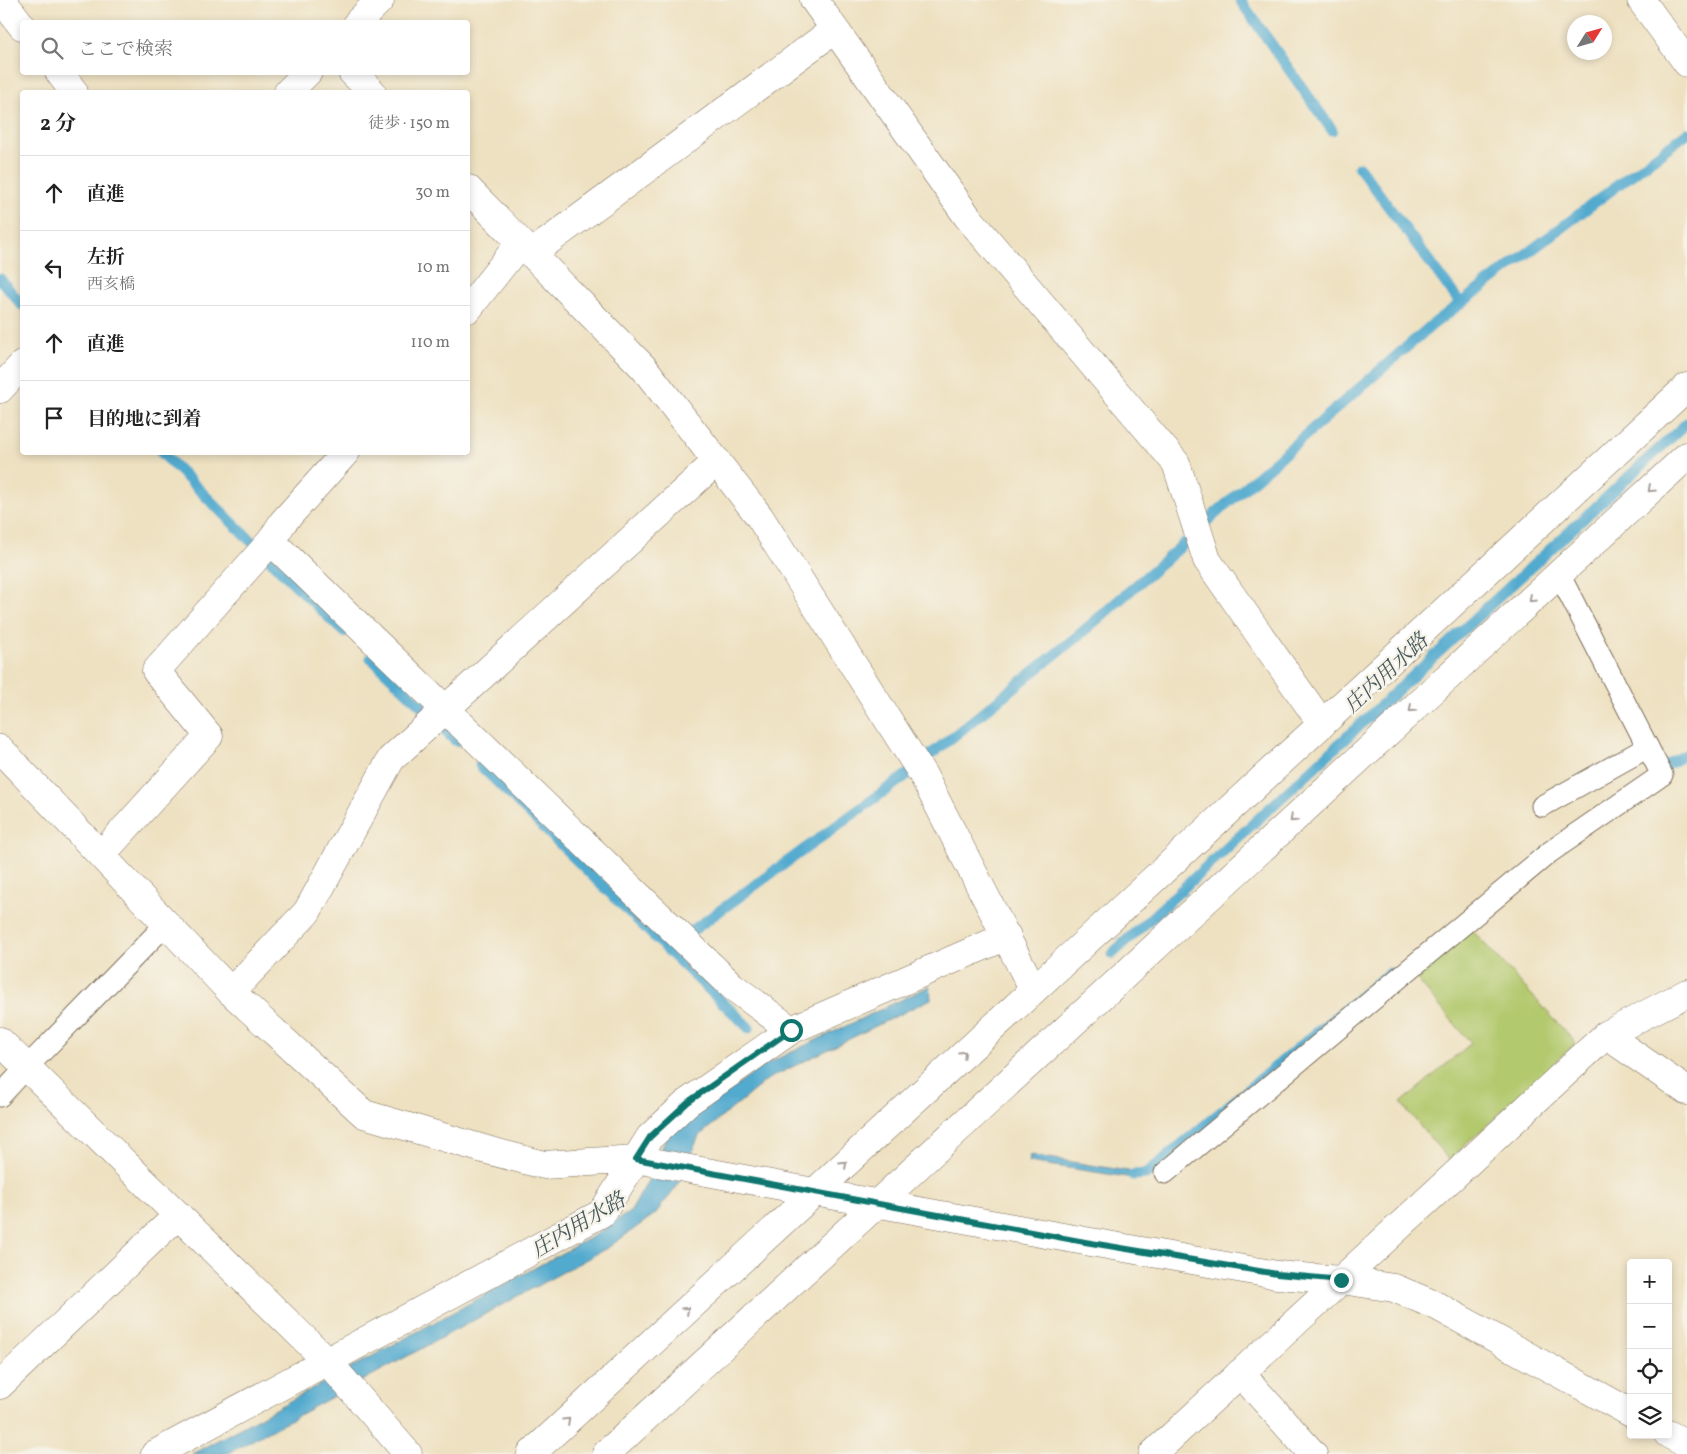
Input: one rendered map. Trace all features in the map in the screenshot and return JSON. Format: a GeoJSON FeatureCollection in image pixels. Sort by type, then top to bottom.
{"type":"FeatureCollection","features":[{"type":"Feature","properties":{"kind":"street"},"geometry":{"type":"LineString","coordinates":[[2,0],[20,23]]}},
{"type":"Feature","properties":{"kind":"street"},"geometry":{"type":"LineString","coordinates":[[360,20],[380,0]]}},
{"type":"Feature","properties":{"kind":"street"},"geometry":{"type":"LineString","coordinates":[[814,0],[967,216],[1176,462],[1207,560],[1322,724]]}},
{"type":"Feature","properties":{"kind":"street"},"geometry":{"type":"LineString","coordinates":[[1641,0],[1687,63]]}},
{"type":"Feature","properties":{"kind":"street"},"geometry":{"type":"LineString","coordinates":[[470,307],[526,248],[834,30]]}},
{"type":"Feature","properties":{"kind":"street"},"geometry":{"type":"LineString","coordinates":[[61,75],[72,90]]}},
{"type":"Feature","properties":{"kind":"street"},"geometry":{"type":"LineString","coordinates":[[290,90],[305,75]]}},
{"type":"Feature","properties":{"kind":"street"},"geometry":{"type":"LineString","coordinates":[[355,75],[370,90]]}},
{"type":"Feature","properties":{"kind":"street"},"geometry":{"type":"LineString","coordinates":[[470,192],[644,368],[760,516],[923,775],[1033,989]]}},
{"type":"Feature","properties":{"kind":"street"},"geometry":{"type":"LineString","coordinates":[[0,389],[20,367]]}},
{"type":"Feature","properties":{"kind":"street"},"geometry":{"type":"LineString","coordinates":[[531,1454],[1687,386]]}},
{"type":"Feature","properties":{"kind":"street"},"geometry":{"type":"LineString","coordinates":[[101,855],[208,736],[156,670],[271,541],[283,522],[343,455]]}},
{"type":"Feature","properties":{"kind":"street"},"geometry":{"type":"LineString","coordinates":[[606,1454],[1687,456]]}},
{"type":"Feature","properties":{"kind":"street"},"geometry":{"type":"LineString","coordinates":[[231,992],[307,912],[391,759],[444,708],[717,461]]}},
{"type":"Feature","properties":{"kind":"street"},"geometry":{"type":"LineString","coordinates":[[271,541],[732,986],[791,1030]]}},
{"type":"Feature","properties":{"kind":"street"},"geometry":{"type":"LineString","coordinates":[[0,749],[231,992],[364,1114],[544,1165],[643,1160],[878,1202],[1085,1242],[1277,1274],[1341,1280],[1394,1288],[1435,1305],[1627,1411]]}},
{"type":"Feature","properties":{"kind":"street"},"geometry":{"type":"LineString","coordinates":[[155,1454],[331,1365],[602,1213],[643,1160],[650,1137],[688,1102],[791,1030],[1006,936]]}},
{"type":"Feature","properties":{"kind":"street"},"geometry":{"type":"LineString","coordinates":[[1153,1454],[1606,1035],[1687,993]]}},
{"type":"Feature","properties":{"kind":"street"},"geometry":{"type":"LineString","coordinates":[[1606,1035],[1687,1091]]}},
{"type":"Feature","properties":{"kind":"street"},"geometry":{"type":"LineString","coordinates":[[0,1041],[331,1365],[408,1454]]}},
{"type":"Feature","properties":{"kind":"street"},"geometry":{"type":"LineString","coordinates":[[0,1385],[178,1215]]}},
{"type":"Feature","properties":{"kind":"street"},"geometry":{"type":"LineString","coordinates":[[1240,1373],[1313,1454]]}},
{"type":"Feature","properties":{"kind":"street"},"geometry":{"type":"LineString","coordinates":[[1672,1436],[1687,1444]]}},
{"type":"Feature","properties":{"kind":"lane"},"geometry":{"type":"LineString","coordinates":[[1165,1173],[1550,852],[1662,775],[1559,574]]}},
{"type":"Feature","properties":{"kind":"lane"},"geometry":{"type":"LineString","coordinates":[[1542,806],[1648,747]]}},
{"type":"Feature","properties":{"kind":"lane"},"geometry":{"type":"LineString","coordinates":[[0,1096],[166,924]]}},
{"type":"Feature","properties":{"kind":"green space"},"geometry":{"type":"Polygon","coordinates":[[[1471,929],[1576,1043],[1449,1160],[1401,1103],[1471,1043],[1414,976],[1471,929]]]}},
{"type":"Feature","properties":{"kind":"water"},"geometry":{"type":"Polygon","coordinates":[[[930,986],[931,999],[768,1079],[699,1136],[676,1188],[655,1214],[609,1247],[227,1454],[192,1454],[597,1234],[631,1211],[649,1179],[666,1138],[766,1064],[930,986]]]}},
{"type":"Feature","properties":{"kind":"water"},"geometry":{"type":"Polygon","coordinates":[[[1030,1155],[1146,1174],[1140,1179],[1029,1162],[1030,1155]]]}},
{"type":"Feature","properties":{"kind":"waterway"},"geometry":{"type":"LineString","coordinates":[[1240,0],[1332,130]]}},
{"type":"Feature","properties":{"kind":"waterway"},"geometry":{"type":"LineString","coordinates":[[1208,520],[1432,325],[1687,133]]}},
{"type":"Feature","properties":{"kind":"waterway"},"geometry":{"type":"LineString","coordinates":[[1359,167],[1461,304]]}},
{"type":"Feature","properties":{"kind":"waterway"},"geometry":{"type":"LineString","coordinates":[[0,279],[20,303]]}},
{"type":"Feature","properties":{"kind":"waterway","name":"庄内用水路"},"geometry":{"type":"LineString","coordinates":[[1112,954],[1687,423]]}},
{"type":"Feature","properties":{"kind":"waterway"},"geometry":{"type":"LineString","coordinates":[[164,455],[251,541]]}},
{"type":"Feature","properties":{"kind":"waterway"},"geometry":{"type":"LineString","coordinates":[[929,756],[1079,635],[1186,542]]}},
{"type":"Feature","properties":{"kind":"waterway"},"geometry":{"type":"LineString","coordinates":[[271,561],[344,632]]}},
{"type":"Feature","properties":{"kind":"waterway"},"geometry":{"type":"LineString","coordinates":[[371,658],[427,711]]}},
{"type":"Feature","properties":{"kind":"waterway"},"geometry":{"type":"LineString","coordinates":[[440,726],[456,741]]}},
{"type":"Feature","properties":{"kind":"waterway"},"geometry":{"type":"LineString","coordinates":[[1667,765],[1687,754]]}},
{"type":"Feature","properties":{"kind":"waterway"},"geometry":{"type":"LineString","coordinates":[[480,765],[749,1028]]}},
{"type":"Feature","properties":{"kind":"waterway"},"geometry":{"type":"LineString","coordinates":[[692,931],[908,774]]}},
{"type":"Feature","properties":{"kind":"waterway"},"geometry":{"type":"LineString","coordinates":[[1133,1175],[1146,1174],[1389,973]]}},
{"type":"Feature","properties":{"kind":"route"},"geometry":{"type":"LineString","coordinates":[[791,1030],[688,1102],[650,1137],[636,1159],[878,1202],[1085,1242],[1277,1274],[1341,1280]]}}]}
